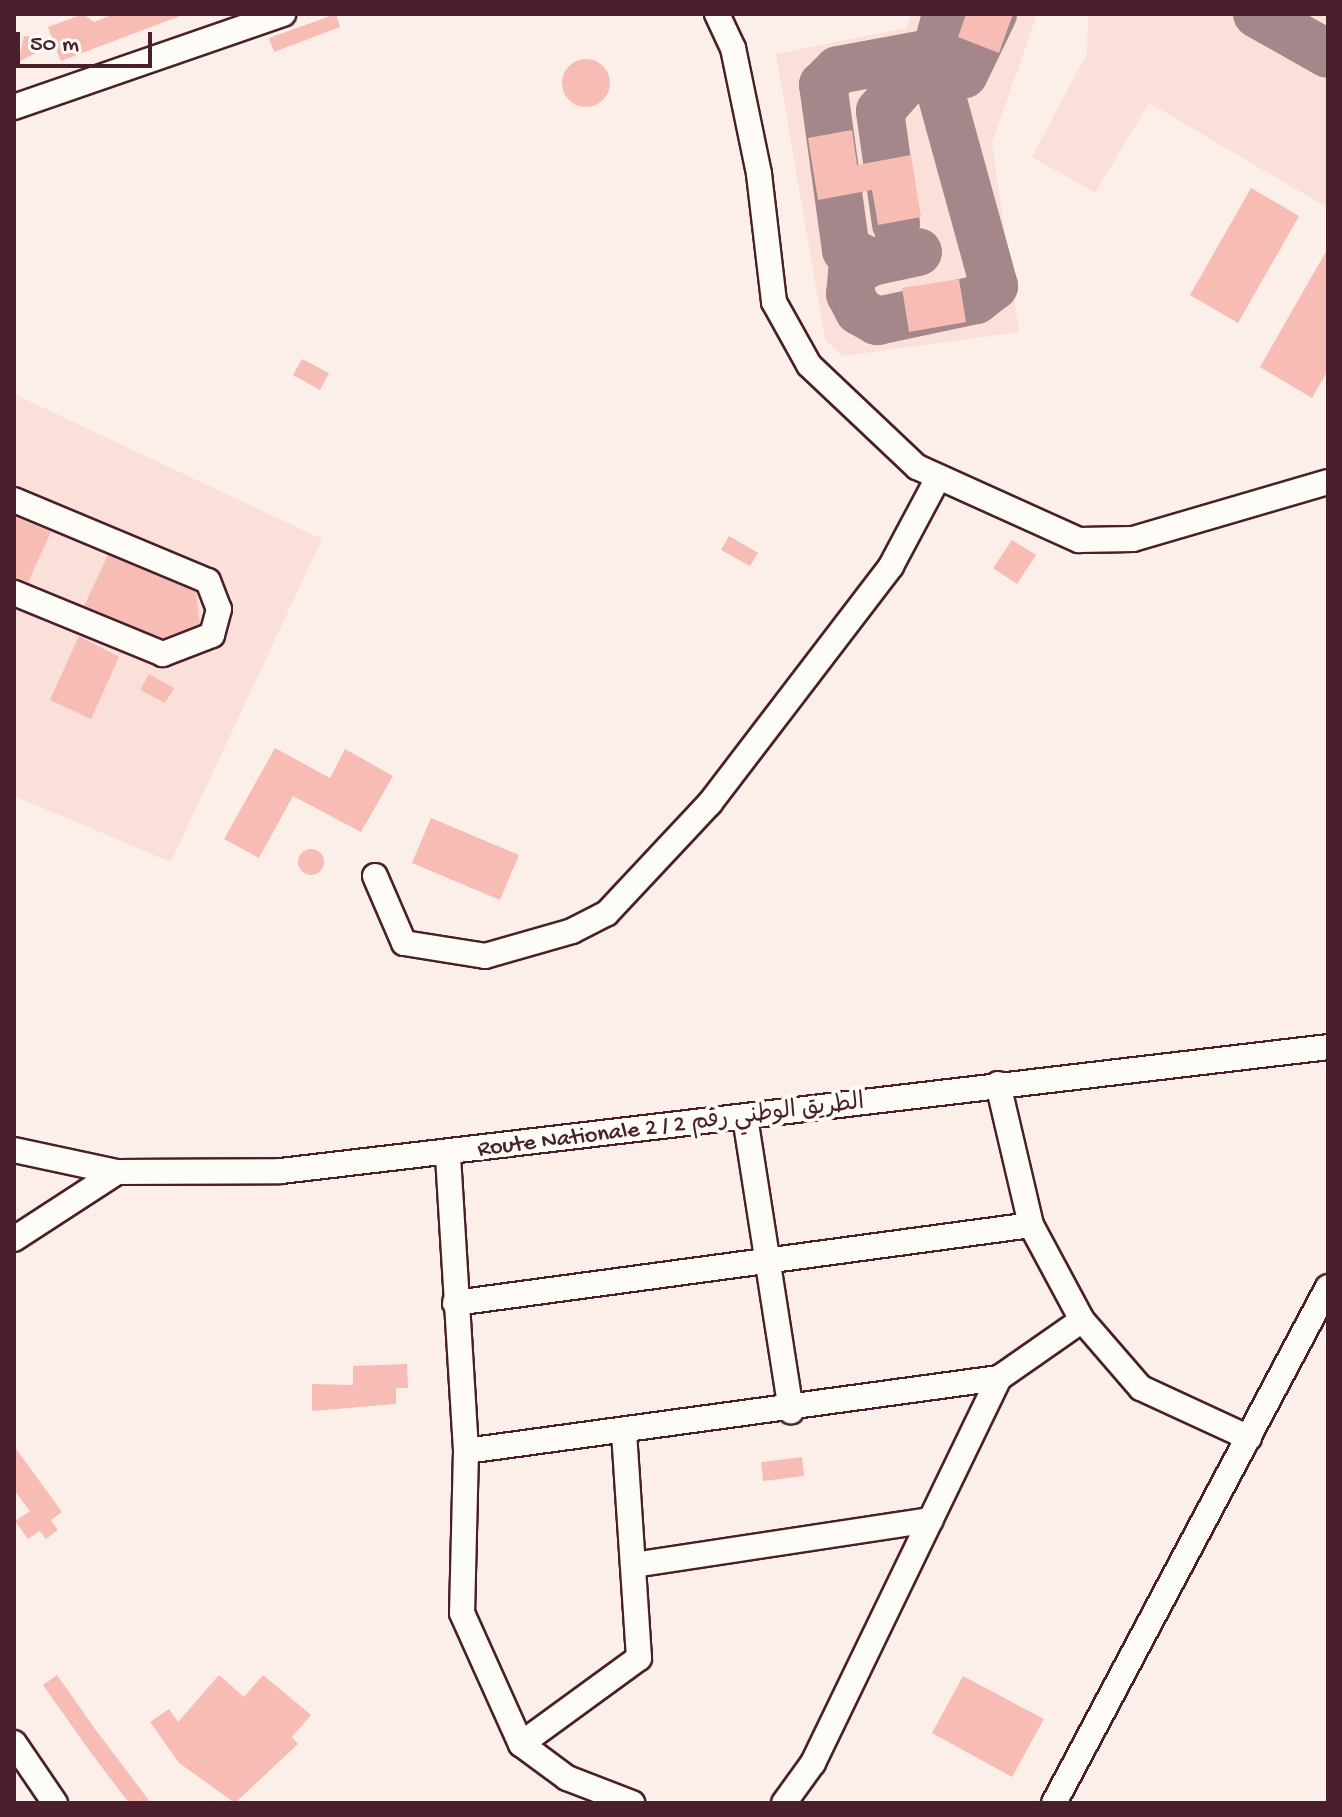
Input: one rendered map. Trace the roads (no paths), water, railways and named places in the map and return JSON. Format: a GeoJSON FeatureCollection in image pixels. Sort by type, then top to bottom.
{"type":"FeatureCollection","features":[{"type":"Feature","properties":{"kind":"street"},"geometry":{"type":"LineString","coordinates":[[14,107],[283,14]]}},
{"type":"Feature","properties":{"kind":"street"},"geometry":{"type":"LineString","coordinates":[[717,14],[733,48],[759,174],[774,302],[809,365],[863,421],[938,478],[1079,540],[1133,539],[1328,482]]}},
{"type":"Feature","properties":{"kind":"street"},"geometry":{"type":"LineString","coordinates":[[375,876],[404,943],[471,954],[572,931],[607,913],[758,741],[891,566],[938,478]]}},
{"type":"Feature","properties":{"kind":"street"},"geometry":{"type":"LineString","coordinates":[[14,500],[208,581],[219,609],[212,635],[163,654],[14,593]]}},
{"type":"Feature","properties":{"kind":"street","name":"Route Nationale 2 / الطريق الوطني رقم 2"},"geometry":{"type":"LineString","coordinates":[[14,1150],[117,1172],[281,1171],[448,1156],[998,1084],[1328,1047]]}},
{"type":"Feature","properties":{"kind":"street"},"geometry":{"type":"LineString","coordinates":[[998,1084],[1031,1225],[1082,1320],[1141,1388],[1249,1438]]}},
{"type":"Feature","properties":{"kind":"street"},"geometry":{"type":"LineString","coordinates":[[745,1117],[771,1262],[791,1411]]}},
{"type":"Feature","properties":{"kind":"street"},"geometry":{"type":"LineString","coordinates":[[448,1156],[466,1451],[462,1613],[521,1744],[567,1778],[632,1803]]}},
{"type":"Feature","properties":{"kind":"street"},"geometry":{"type":"LineString","coordinates":[[14,1239],[117,1172]]}},
{"type":"Feature","properties":{"kind":"street"},"geometry":{"type":"LineString","coordinates":[[455,1303],[1031,1225]]}},
{"type":"Feature","properties":{"kind":"street"},"geometry":{"type":"LineString","coordinates":[[1054,1803],[1328,1287]]}},
{"type":"Feature","properties":{"kind":"street"},"geometry":{"type":"LineString","coordinates":[[466,1451],[624,1434],[999,1378],[1082,1320]]}},
{"type":"Feature","properties":{"kind":"street"},"geometry":{"type":"LineString","coordinates":[[784,1803],[813,1763],[999,1378]]}},
{"type":"Feature","properties":{"kind":"street"},"geometry":{"type":"LineString","coordinates":[[521,1744],[639,1658],[624,1434]]}},
{"type":"Feature","properties":{"kind":"street"},"geometry":{"type":"LineString","coordinates":[[633,1565],[931,1520]]}},
{"type":"Feature","properties":{"kind":"street"},"geometry":{"type":"LineString","coordinates":[[14,1743],[55,1803]]}}]}
